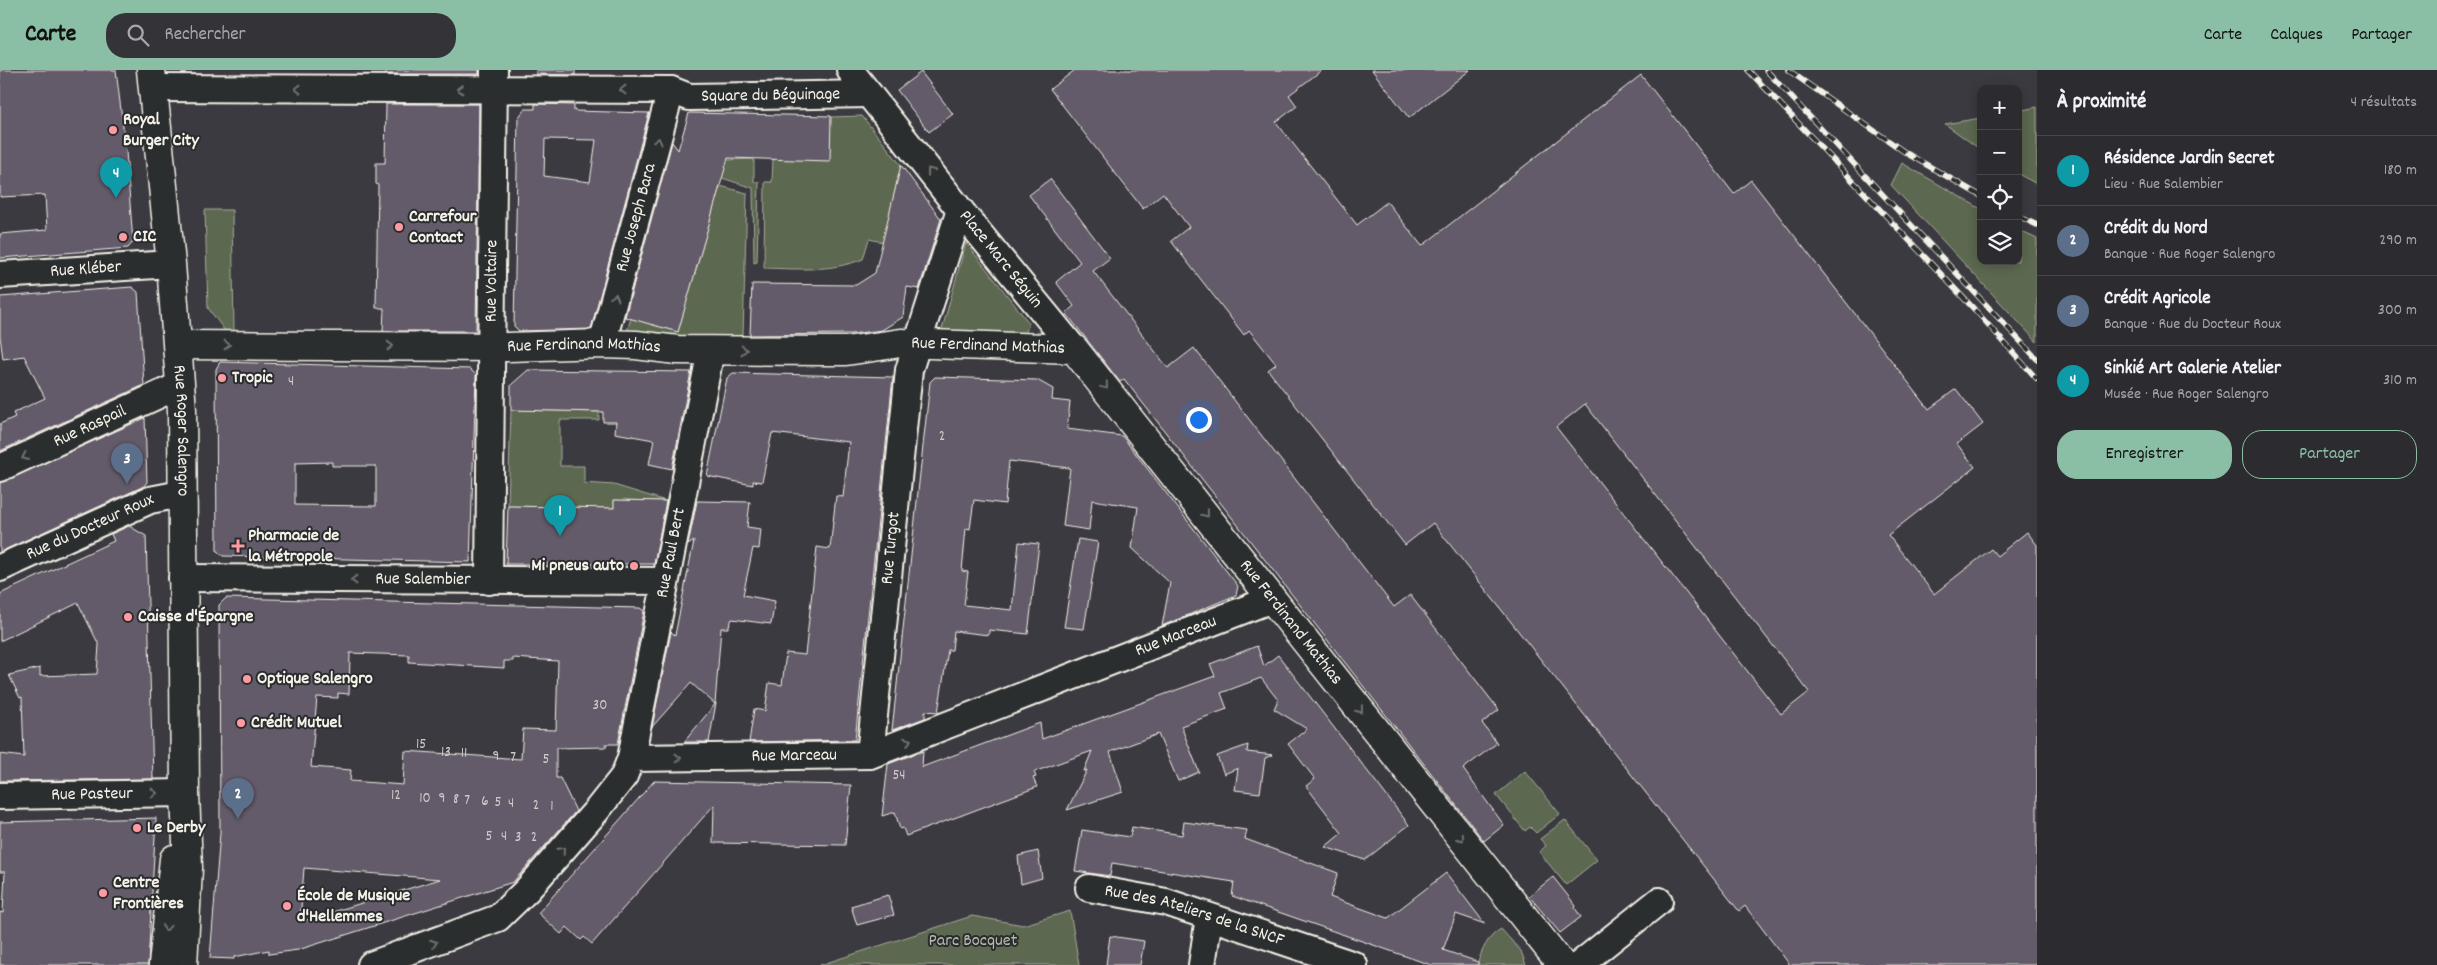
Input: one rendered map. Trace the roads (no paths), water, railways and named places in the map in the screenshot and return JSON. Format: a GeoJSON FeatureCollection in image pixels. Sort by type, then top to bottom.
{"type":"FeatureCollection","features":[{"type":"Feature","properties":{"kind":"street"},"geometry":{"type":"LineString","coordinates":[[850,70],[960,210]]}},
{"type":"Feature","properties":{"kind":"street","name":"Square du Béguinage"},"geometry":{"type":"LineString","coordinates":[[152,79],[494,80],[672,90],[690,97],[869,94]]}},
{"type":"Feature","properties":{"kind":"street","name":"Rue Roger Salengro"},"geometry":{"type":"LineString","coordinates":[[152,79],[171,264],[180,385],[185,793],[188,885],[183,965]]}},
{"type":"Feature","properties":{"kind":"street","name":"Rue Voltaire"},"geometry":{"type":"LineString","coordinates":[[489,581],[494,80]]}},
{"type":"Feature","properties":{"kind":"street","name":"Rue Joseph Bara"},"geometry":{"type":"LineString","coordinates":[[602,344],[672,90]]}},
{"type":"Feature","properties":{"kind":"street","name":"Place Marc Séguin"},"geometry":{"type":"LineString","coordinates":[[918,344],[960,210]]}},
{"type":"Feature","properties":{"kind":"street","name":"Place Marc Séguin"},"geometry":{"type":"LineString","coordinates":[[960,210],[1074,348]]}},
{"type":"Feature","properties":{"kind":"street","name":"Rue Kléber"},"geometry":{"type":"LineString","coordinates":[[0,275],[171,264]]}},
{"type":"Feature","properties":{"kind":"street","name":"Rue Ferdinand Mathias"},"geometry":{"type":"LineString","coordinates":[[178,345],[491,346],[602,344],[636,345],[672,350],[846,351],[890,344],[1074,348],[1562,965]]}},
{"type":"Feature","properties":{"kind":"street","name":"Rue Turgot"},"geometry":{"type":"LineString","coordinates":[[870,755],[909,370],[918,344]]}},
{"type":"Feature","properties":{"kind":"street","name":"Rue Paul Bert"},"geometry":{"type":"LineString","coordinates":[[632,758],[711,350]]}},
{"type":"Feature","properties":{"kind":"street","name":"Rue Raspail"},"geometry":{"type":"LineString","coordinates":[[0,468],[180,385]]}},
{"type":"Feature","properties":{"kind":"street","name":"Rue du Docteur Roux"},"geometry":{"type":"LineString","coordinates":[[0,568],[150,500],[181,494]]}},
{"type":"Feature","properties":{"kind":"street","name":"Rue Salembier"},"geometry":{"type":"LineString","coordinates":[[182,578],[665,582]]}},
{"type":"Feature","properties":{"kind":"street","name":"Rue Marceau"},"geometry":{"type":"LineString","coordinates":[[632,758],[870,755],[1272,599]]}},
{"type":"Feature","properties":{"kind":"street"},"geometry":{"type":"LineString","coordinates":[[372,965],[498,918],[527,890],[597,810],[624,776],[632,758]]}},
{"type":"Feature","properties":{"kind":"street","name":"Rue Roger Salengro"},"geometry":{"type":"LineString","coordinates":[[163,965],[169,890],[185,793]]}},
{"type":"Feature","properties":{"kind":"street","name":"Rue Pasteur"},"geometry":{"type":"LineString","coordinates":[[0,796],[185,793]]}},
{"type":"Feature","properties":{"kind":"street","name":"Rue des Ateliers de la SNCF"},"geometry":{"type":"LineString","coordinates":[[1089,888],[1148,898],[1354,965]]}},
{"type":"Feature","properties":{"kind":"street"},"geometry":{"type":"LineString","coordinates":[[1579,965],[1659,901]]}},
{"type":"Feature","properties":{"kind":"street"},"geometry":{"type":"LineString","coordinates":[[1202,965],[1209,917]]}},
{"type":"Feature","properties":{"kind":"railway"},"geometry":{"type":"LineString","coordinates":[[1748,70],[1975,310],[2037,379]]}},
{"type":"Feature","properties":{"kind":"railway"},"geometry":{"type":"LineString","coordinates":[[1766,70],[2037,359]]}},
{"type":"Feature","properties":{"kind":"railway"},"geometry":{"type":"LineString","coordinates":[[1788,70],[1906,153],[1977,194]]}},
{"type":"Feature","properties":{"kind":"railway"},"geometry":{"type":"LineString","coordinates":[[2022,218],[2037,225]]}},
{"type":"Feature","properties":{"kind":"place","name":"Royal Burger City"},"geometry":{"type":"Point","coordinates":[113,130]}},
{"type":"Feature","properties":{"kind":"place","name":"Sinkié Art Galerie Atelier"},"geometry":{"type":"Point","coordinates":[116,198]}},
{"type":"Feature","properties":{"kind":"place","name":"Carrefour Contact"},"geometry":{"type":"Point","coordinates":[399,227]}},
{"type":"Feature","properties":{"kind":"place","name":"CIC"},"geometry":{"type":"Point","coordinates":[123,237]}},
{"type":"Feature","properties":{"kind":"place","name":"Tropic"},"geometry":{"type":"Point","coordinates":[222,378]}},
{"type":"Feature","properties":{"kind":"place","name":"Crédit Agricole"},"geometry":{"type":"Point","coordinates":[127,484]}},
{"type":"Feature","properties":{"kind":"place","name":"Résidence Jardin Secret"},"geometry":{"type":"Point","coordinates":[560,536]}},
{"type":"Feature","properties":{"kind":"place","name":"Pharmacie de la Métropole"},"geometry":{"type":"Point","coordinates":[238,546]}},
{"type":"Feature","properties":{"kind":"place","name":"Mi pneus auto"},"geometry":{"type":"Point","coordinates":[634,566]}},
{"type":"Feature","properties":{"kind":"place","name":"Caisse d'Épargne"},"geometry":{"type":"Point","coordinates":[128,617]}},
{"type":"Feature","properties":{"kind":"place","name":"Optique Salengro"},"geometry":{"type":"Point","coordinates":[247,679]}},
{"type":"Feature","properties":{"kind":"place","name":"Crédit Mutuel"},"geometry":{"type":"Point","coordinates":[241,723]}},
{"type":"Feature","properties":{"kind":"place","name":"Crédit du Nord"},"geometry":{"type":"Point","coordinates":[238,819]}},
{"type":"Feature","properties":{"kind":"place","name":"Le Derby"},"geometry":{"type":"Point","coordinates":[137,828]}},
{"type":"Feature","properties":{"kind":"place","name":"Centre Frontières"},"geometry":{"type":"Point","coordinates":[103,893]}},
{"type":"Feature","properties":{"kind":"place","name":"École de Musique d'Hellemmes"},"geometry":{"type":"Point","coordinates":[287,906]}},
{"type":"Feature","properties":{"kind":"park label","name":"Parc Bocquet"},"geometry":{"type":"Point","coordinates":[973,941]}}]}
